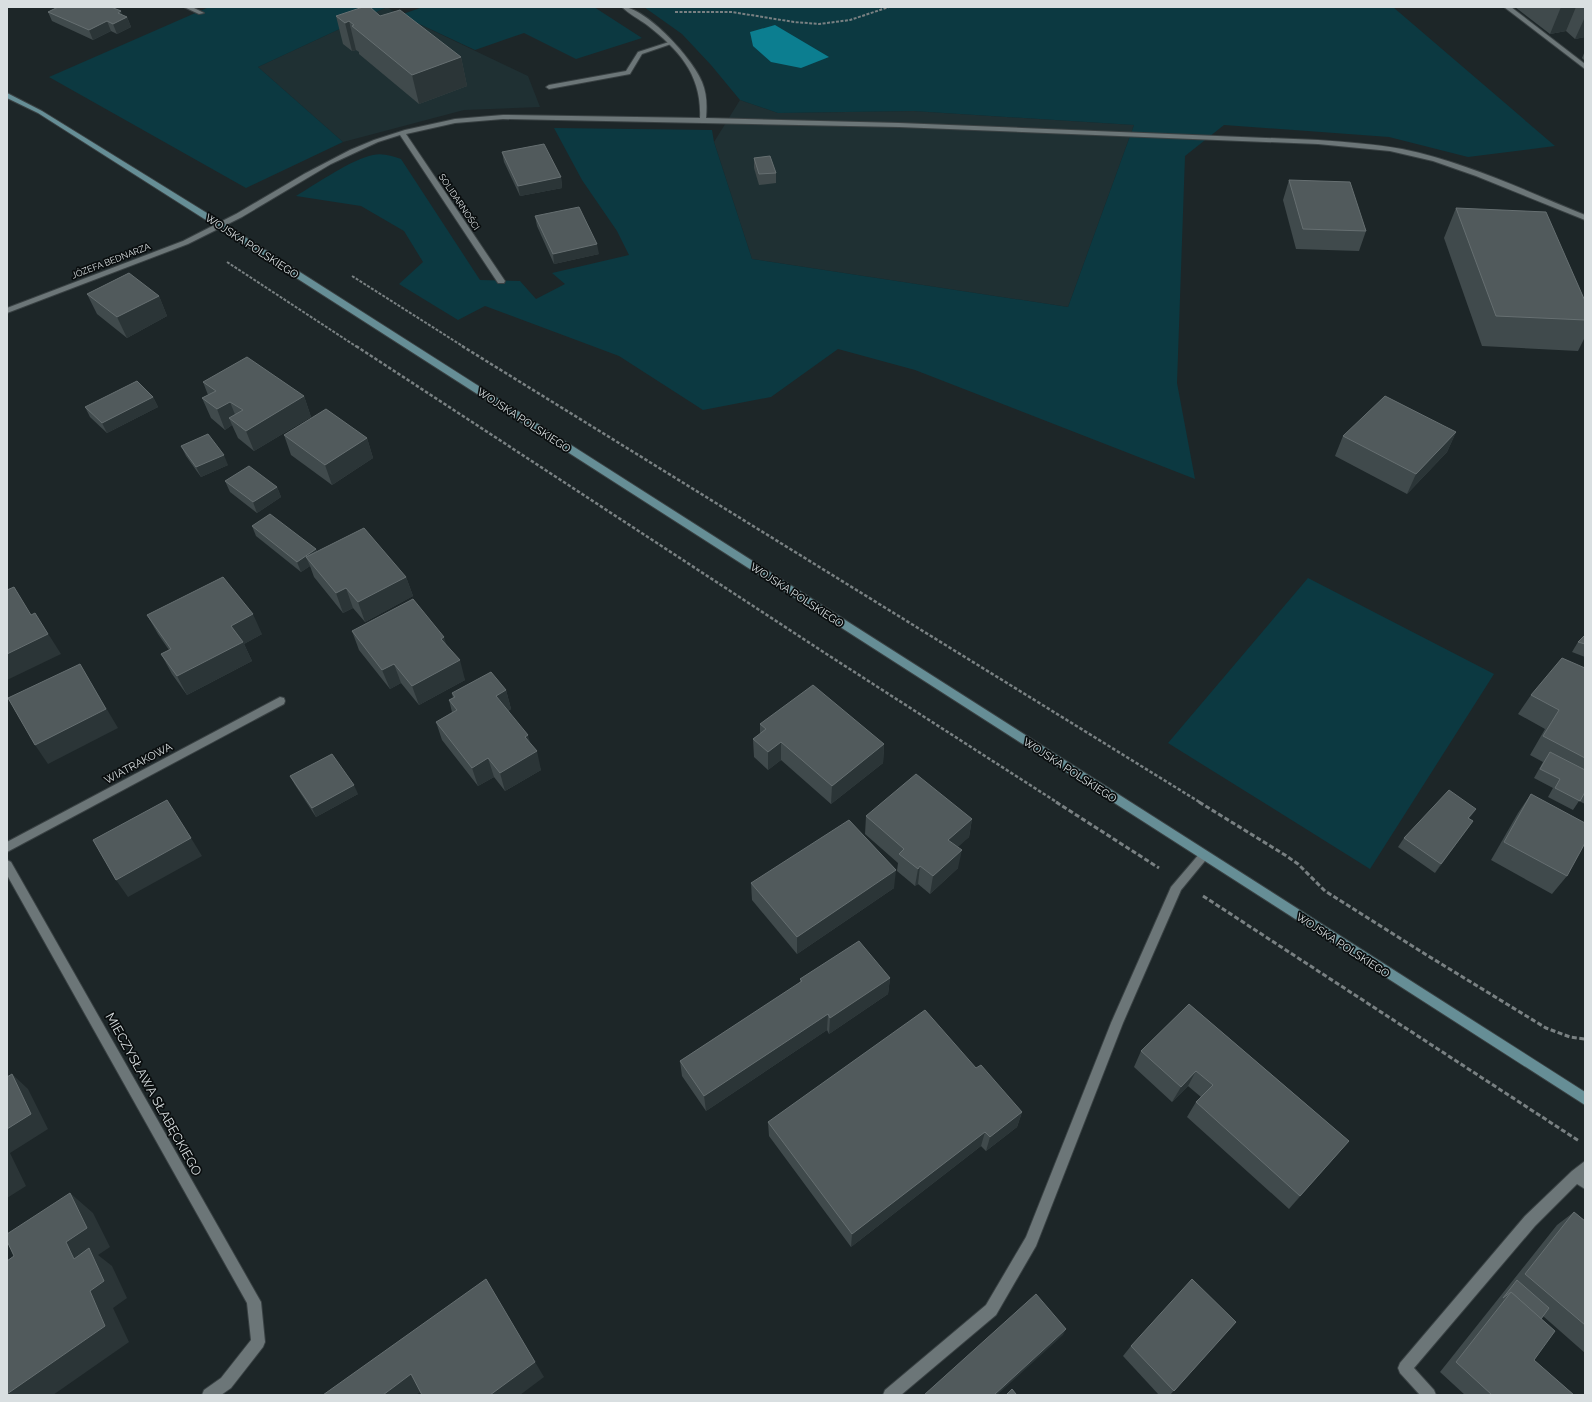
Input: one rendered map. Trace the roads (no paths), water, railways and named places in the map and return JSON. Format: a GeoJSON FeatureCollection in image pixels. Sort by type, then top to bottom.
{"type":"FeatureCollection","features":[{"type":"Feature","properties":{"kind":"street"},"geometry":{"type":"LineString","coordinates":[[187,7],[201,13]]}},
{"type":"Feature","properties":{"kind":"street"},"geometry":{"type":"LineString","coordinates":[[625,7],[671,42],[696,73],[704,96],[703,120]]}},
{"type":"Feature","properties":{"kind":"street"},"geometry":{"type":"LineString","coordinates":[[1507,7],[1585,67]]}},
{"type":"Feature","properties":{"kind":"street"},"geometry":{"type":"LineString","coordinates":[[549,87],[628,73],[640,53],[671,42]]}},
{"type":"Feature","properties":{"kind":"street","name":"WOJSKA POLSKIEGO"},"geometry":{"type":"LineString","coordinates":[[7,95],[40,112],[220,225],[1585,1100]]}},
{"type":"Feature","properties":{"kind":"street","name":"JÓZEFA BEDNARZA"},"geometry":{"type":"LineString","coordinates":[[7,311],[192,240],[347,154],[375,142],[438,123],[483,117],[703,120],[899,125],[1310,142],[1379,147],[1415,154],[1464,170],[1585,218]]}},
{"type":"Feature","properties":{"kind":"street","name":"SOLIDARNOŚCI"},"geometry":{"type":"LineString","coordinates":[[402,133],[501,281]]}},
{"type":"Feature","properties":{"kind":"street","name":"WIATRAKOWA"},"geometry":{"type":"LineString","coordinates":[[7,846],[280,701]]}},
{"type":"Feature","properties":{"kind":"street"},"geometry":{"type":"LineString","coordinates":[[890,1395],[991,1310],[1031,1242],[1117,1023],[1177,887],[1204,856]]}},
{"type":"Feature","properties":{"kind":"street","name":"MIECZYSŁAWA SŁABĘCKIEGO"},"geometry":{"type":"LineString","coordinates":[[7,865],[254,1302],[258,1342],[226,1383],[209,1395]]}},
{"type":"Feature","properties":{"kind":"street"},"geometry":{"type":"LineString","coordinates":[[1429,1395],[1405,1368],[1530,1221],[1582,1175]]}},
{"type":"Feature","properties":{"kind":"water"},"geometry":{"type":"Polygon","coordinates":[[[775,25],[829,57],[801,68],[771,62],[753,46],[750,32],[775,25]]]}}]}
